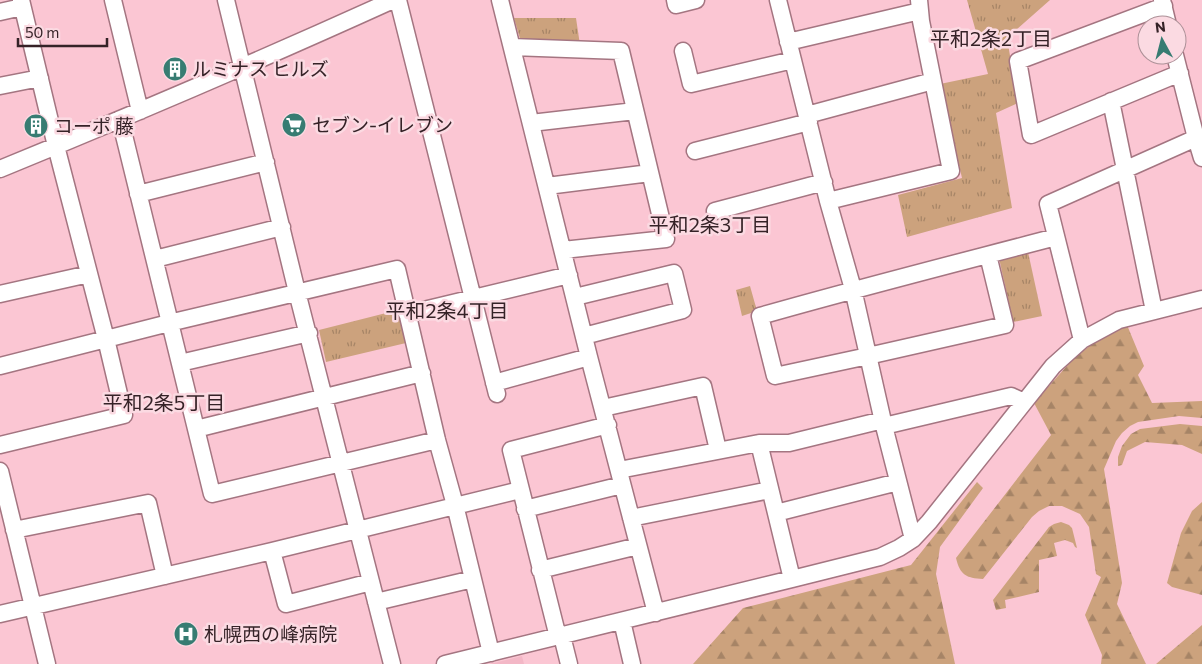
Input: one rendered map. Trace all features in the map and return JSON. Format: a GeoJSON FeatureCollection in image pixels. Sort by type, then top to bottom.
{"type":"FeatureCollection","features":[{"type":"Feature","properties":{"kind":"street"},"geometry":{"type":"LineString","coordinates":[[113,0],[140,111]]}},
{"type":"Feature","properties":{"kind":"street"},"geometry":{"type":"LineString","coordinates":[[226,0],[297,292],[392,664]]}},
{"type":"Feature","properties":{"kind":"street"},"geometry":{"type":"LineString","coordinates":[[0,169],[243,67],[393,0]]}},
{"type":"Feature","properties":{"kind":"street"},"geometry":{"type":"LineString","coordinates":[[398,0],[496,388],[589,358]]}},
{"type":"Feature","properties":{"kind":"street"},"geometry":{"type":"LineString","coordinates":[[500,0],[589,358],[604,408],[620,478],[656,612]]}},
{"type":"Feature","properties":{"kind":"street"},"geometry":{"type":"LineString","coordinates":[[674,0],[676,6],[696,0]]}},
{"type":"Feature","properties":{"kind":"street"},"geometry":{"type":"LineString","coordinates":[[778,0],[828,201],[853,289],[913,539]]}},
{"type":"Feature","properties":{"kind":"street"},"geometry":{"type":"LineString","coordinates":[[0,12],[21,3],[124,416],[0,446]]}},
{"type":"Feature","properties":{"kind":"street"},"geometry":{"type":"LineString","coordinates":[[1163,3],[1018,61],[1032,135],[1180,72]]}},
{"type":"Feature","properties":{"kind":"street"},"geometry":{"type":"LineString","coordinates":[[788,42],[919,6],[951,171],[828,201]]}},
{"type":"Feature","properties":{"kind":"street"},"geometry":{"type":"LineString","coordinates":[[512,47],[621,51],[666,239],[563,250]]}},
{"type":"Feature","properties":{"kind":"street"},"geometry":{"type":"LineString","coordinates":[[683,51],[691,84],[793,60]]}},
{"type":"Feature","properties":{"kind":"street"},"geometry":{"type":"LineString","coordinates":[[1178,65],[1196,112],[1196,138],[1202,156]]}},
{"type":"Feature","properties":{"kind":"street"},"geometry":{"type":"LineString","coordinates":[[0,86],[40,78]]}},
{"type":"Feature","properties":{"kind":"street"},"geometry":{"type":"LineString","coordinates":[[695,151],[933,82]]}},
{"type":"Feature","properties":{"kind":"street"},"geometry":{"type":"LineString","coordinates":[[1111,102],[1154,311]]}},
{"type":"Feature","properties":{"kind":"street"},"geometry":{"type":"LineString","coordinates":[[531,122],[635,111]]}},
{"type":"Feature","properties":{"kind":"street"},"geometry":{"type":"LineString","coordinates":[[120,119],[212,494],[437,440]]}},
{"type":"Feature","properties":{"kind":"street"},"geometry":{"type":"LineString","coordinates":[[1082,340],[1048,204],[1196,138]]}},
{"type":"Feature","properties":{"kind":"street"},"geometry":{"type":"LineString","coordinates":[[138,194],[266,162]]}},
{"type":"Feature","properties":{"kind":"street"},"geometry":{"type":"LineString","coordinates":[[547,186],[650,173]]}},
{"type":"Feature","properties":{"kind":"street"},"geometry":{"type":"LineString","coordinates":[[714,211],[824,182]]}},
{"type":"Feature","properties":{"kind":"street"},"geometry":{"type":"LineString","coordinates":[[154,259],[282,227]]}},
{"type":"Feature","properties":{"kind":"street"},"geometry":{"type":"LineString","coordinates":[[988,255],[1005,325],[775,376],[760,316],[853,289],[988,255],[1056,238]]}},
{"type":"Feature","properties":{"kind":"street"},"geometry":{"type":"LineString","coordinates":[[0,366],[396,269],[491,653]]}},
{"type":"Feature","properties":{"kind":"street"},"geometry":{"type":"LineString","coordinates":[[575,297],[674,273],[683,310],[584,336]]}},
{"type":"Feature","properties":{"kind":"street"},"geometry":{"type":"LineString","coordinates":[[0,294],[89,274]]}},
{"type":"Feature","properties":{"kind":"street"},"geometry":{"type":"LineString","coordinates":[[407,314],[569,275]]}},
{"type":"Feature","properties":{"kind":"street"},"geometry":{"type":"LineString","coordinates":[[445,664],[880,557],[899,548],[913,539],[929,522],[1053,366],[1082,340],[1119,320],[1202,299]]}},
{"type":"Feature","properties":{"kind":"street"},"geometry":{"type":"LineString","coordinates":[[180,363],[309,333]]}},
{"type":"Feature","properties":{"kind":"street"},"geometry":{"type":"LineString","coordinates":[[196,429],[422,373]]}},
{"type":"Feature","properties":{"kind":"street"},"geometry":{"type":"LineString","coordinates":[[604,408],[703,386],[718,450]]}},
{"type":"Feature","properties":{"kind":"street"},"geometry":{"type":"LineString","coordinates":[[525,509],[620,478],[718,450],[759,443],[789,444],[1011,396],[1024,402]]}},
{"type":"Feature","properties":{"kind":"street"},"geometry":{"type":"LineString","coordinates":[[569,664],[540,570],[510,450],[608,425]]}},
{"type":"Feature","properties":{"kind":"street"},"geometry":{"type":"LineString","coordinates":[[759,443],[792,579]]}},
{"type":"Feature","properties":{"kind":"street"},"geometry":{"type":"LineString","coordinates":[[0,471],[47,664]]}},
{"type":"Feature","properties":{"kind":"street"},"geometry":{"type":"LineString","coordinates":[[776,513],[898,482]]}},
{"type":"Feature","properties":{"kind":"street"},"geometry":{"type":"LineString","coordinates":[[0,614],[272,551],[520,490]]}},
{"type":"Feature","properties":{"kind":"street"},"geometry":{"type":"LineString","coordinates":[[631,518],[770,490]]}},
{"type":"Feature","properties":{"kind":"street"},"geometry":{"type":"LineString","coordinates":[[14,530],[148,503],[165,576]]}},
{"type":"Feature","properties":{"kind":"street"},"geometry":{"type":"LineString","coordinates":[[540,570],[638,546]]}},
{"type":"Feature","properties":{"kind":"street"},"geometry":{"type":"LineString","coordinates":[[272,551],[286,604],[371,582]]}},
{"type":"Feature","properties":{"kind":"street"},"geometry":{"type":"LineString","coordinates":[[376,602],[473,579]]}},
{"type":"Feature","properties":{"kind":"street"},"geometry":{"type":"LineString","coordinates":[[622,621],[632,664]]}},
{"type":"Feature","properties":{"kind":"shaded area"},"geometry":{"type":"Polygon","coordinates":[[[522,656],[524,664],[490,664],[522,656]]]}},
{"type":"Feature","properties":{"kind":"green space"},"geometry":{"type":"Polygon","coordinates":[[[967,0],[1050,0],[1007,38],[1018,103],[996,113],[1012,208],[907,237],[898,195],[962,178],[940,84],[988,74],[967,0]]]}},
{"type":"Feature","properties":{"kind":"green space"},"geometry":{"type":"Polygon","coordinates":[[[514,18],[576,18],[580,45],[521,42],[514,18]]]}},
{"type":"Feature","properties":{"kind":"green space"},"geometry":{"type":"Polygon","coordinates":[[[1028,252],[1042,316],[1013,322],[999,258],[1028,252]]]}},
{"type":"Feature","properties":{"kind":"green space"},"geometry":{"type":"Polygon","coordinates":[[[750,286],[757,311],[742,316],[736,290],[750,286]]]}},
{"type":"Feature","properties":{"kind":"green space"},"geometry":{"type":"Polygon","coordinates":[[[398,310],[406,343],[326,362],[319,330],[398,310]]]}},
{"type":"Feature","properties":{"kind":"green space"},"geometry":{"type":"Polygon","coordinates":[[[1127,325],[1144,366],[1138,375],[1152,403],[1202,401],[1202,418],[1179,416],[1138,422],[1130,426],[1116,441],[1104,469],[1122,583],[1117,604],[1146,664],[1101,664],[1102,655],[1085,615],[1101,577],[1096,574],[1089,527],[1080,514],[1062,506],[1049,506],[1039,511],[1032,517],[983,579],[972,578],[962,572],[956,558],[1051,435],[1034,403],[1073,359],[1101,337],[1127,325]]]}},
{"type":"Feature","properties":{"kind":"green space"},"geometry":{"type":"Polygon","coordinates":[[[1180,424],[1202,426],[1202,454],[1182,445],[1145,442],[1127,451],[1122,465],[1118,466],[1118,457],[1122,446],[1131,434],[1140,429],[1180,424]]]}},
{"type":"Feature","properties":{"kind":"green space"},"geometry":{"type":"Polygon","coordinates":[[[977,482],[983,488],[940,547],[936,574],[955,664],[693,664],[743,608],[911,565],[977,482]]]}},
{"type":"Feature","properties":{"kind":"green space"},"geometry":{"type":"Polygon","coordinates":[[[1202,502],[1202,595],[1172,587],[1167,583],[1181,533],[1192,511],[1202,502]]]}},
{"type":"Feature","properties":{"kind":"green space"},"geometry":{"type":"Polygon","coordinates":[[[1061,522],[1072,528],[1077,548],[1073,543],[1065,540],[1054,543],[1057,556],[1039,560],[1039,592],[1005,600],[1006,608],[996,610],[993,600],[1049,527],[1061,522]]]}},
{"type":"Feature","properties":{"kind":"green space"},"geometry":{"type":"Polygon","coordinates":[[[1202,625],[1202,664],[1156,664],[1202,625]]]}},
{"type":"Feature","properties":{"kind":"place","name":"ルミナス ヒルズ"},"geometry":{"type":"Point","coordinates":[175,69]}},
{"type":"Feature","properties":{"kind":"place","name":"セブン-イレブン"},"geometry":{"type":"Point","coordinates":[294,125]}},
{"type":"Feature","properties":{"kind":"place","name":"コーポ 藤"},"geometry":{"type":"Point","coordinates":[36,126]}},
{"type":"Feature","properties":{"kind":"place","name":"札幌西の峰病院"},"geometry":{"type":"Point","coordinates":[186,634]}},
{"type":"Feature","properties":{"kind":"district","name":"平和2条2丁目"},"geometry":{"type":"Point","coordinates":[991,39]}},
{"type":"Feature","properties":{"kind":"district","name":"平和2条3丁目"},"geometry":{"type":"Point","coordinates":[710,225]}},
{"type":"Feature","properties":{"kind":"district","name":"平和2条4丁目"},"geometry":{"type":"Point","coordinates":[447,311]}},
{"type":"Feature","properties":{"kind":"district","name":"平和2条5丁目"},"geometry":{"type":"Point","coordinates":[164,403]}}]}
